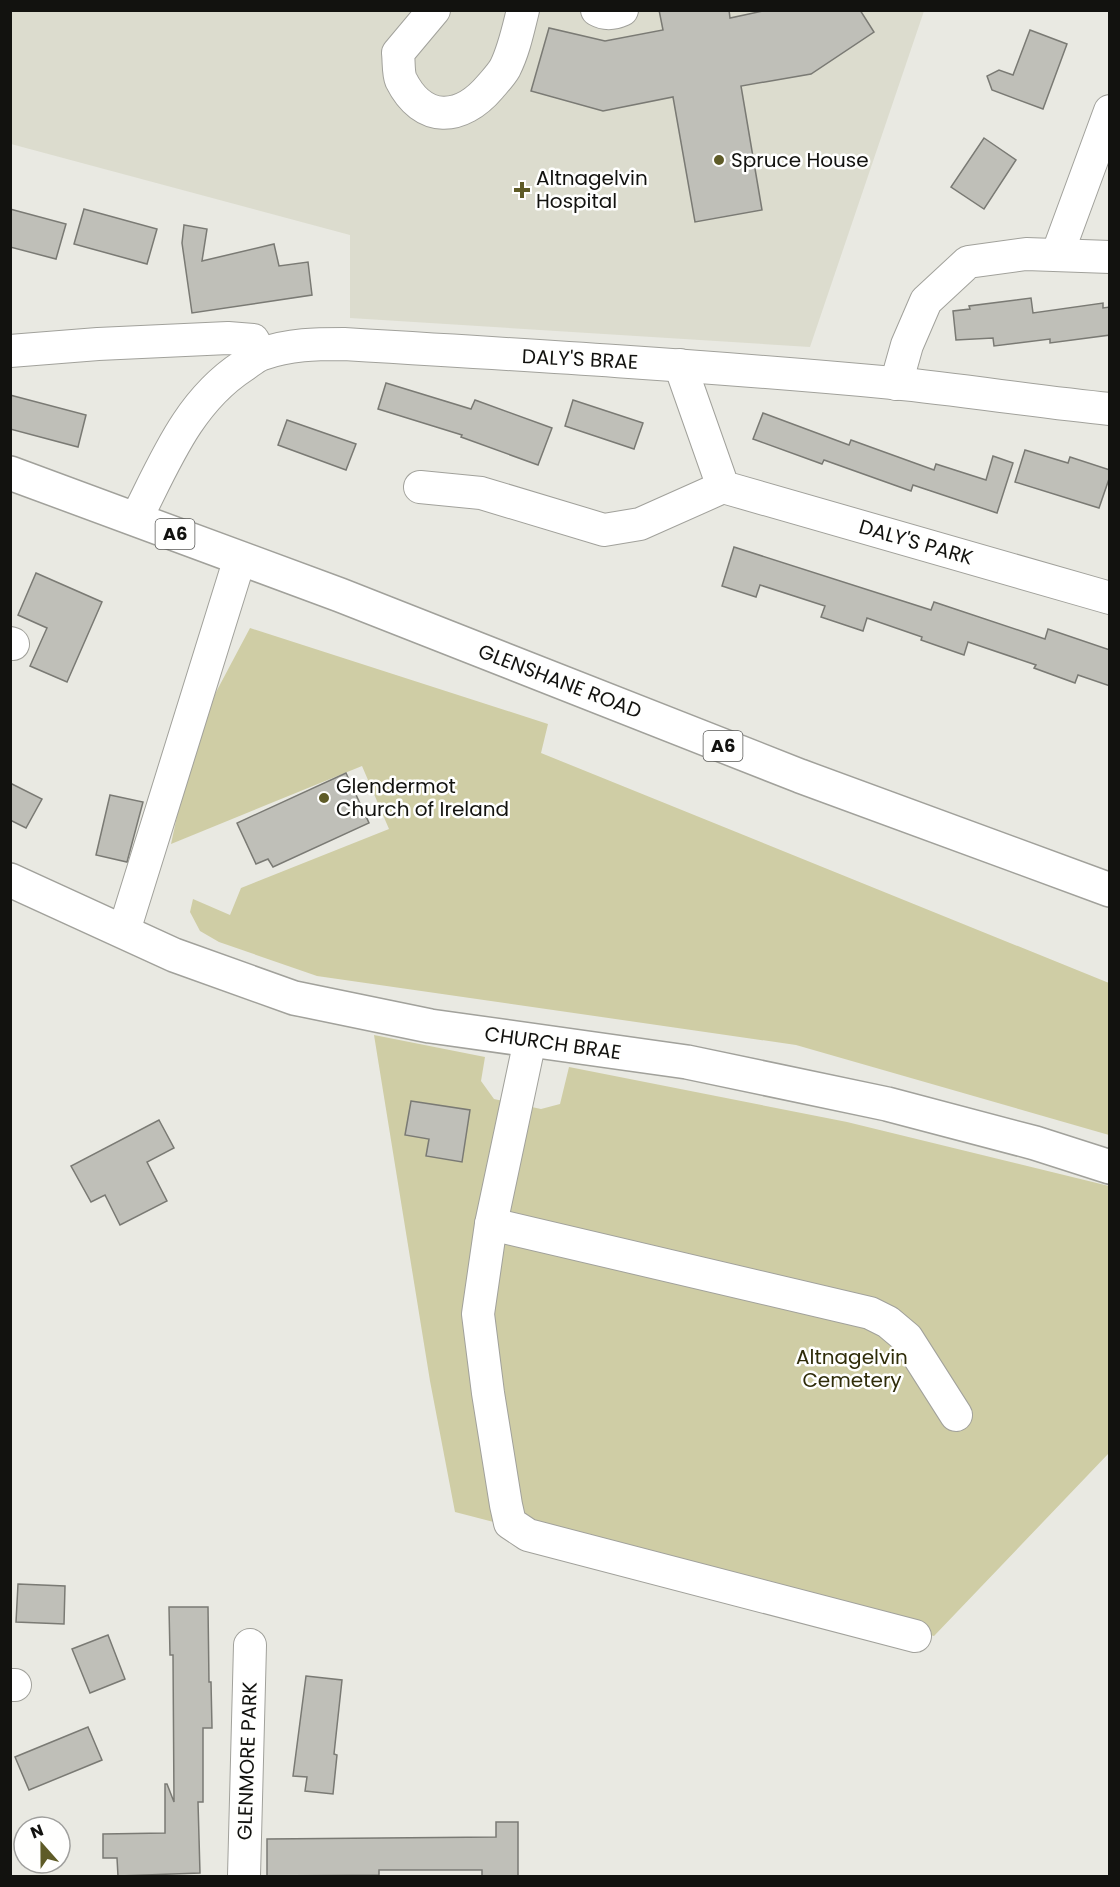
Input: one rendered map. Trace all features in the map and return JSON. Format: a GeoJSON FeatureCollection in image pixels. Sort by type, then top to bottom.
{"type":"FeatureCollection","features":[{"type":"Feature","properties":{"kind":"main road","name":"GLENSHANE ROAD"},"geometry":{"type":"LineString","coordinates":[[10,473],[340,595],[800,776],[1110,890]]}},
{"type":"Feature","properties":{"kind":"main road","name":"CHURCH BRAE"},"geometry":{"type":"LineString","coordinates":[[10,880],[174,955],[294,998],[430,1026],[687,1062],[887,1104],[1035,1143],[1110,1167]]}},
{"type":"Feature","properties":{"kind":"street"},"geometry":{"type":"LineString","coordinates":[[434,10],[398,53],[400,78],[414,100],[432,112],[454,113],[482,96],[504,70],[516,38],[522,10]]}},
{"type":"Feature","properties":{"kind":"street"},"geometry":{"type":"LineString","coordinates":[[597,10],[603,14],[614,14],[622,10]]}},
{"type":"Feature","properties":{"kind":"street"},"geometry":{"type":"LineString","coordinates":[[1057,255],[1110,111]]}},
{"type":"Feature","properties":{"kind":"street"},"geometry":{"type":"LineString","coordinates":[[896,384],[907,345],[926,301],[968,262],[1026,254],[1110,257]]}},
{"type":"Feature","properties":{"kind":"street"},"geometry":{"type":"LineString","coordinates":[[10,351],[228,339],[253,340],[261,354]]}},
{"type":"Feature","properties":{"kind":"street","name":"DALY'S BRAE"},"geometry":{"type":"LineString","coordinates":[[136,519],[172,448],[195,410],[229,375],[261,354],[303,344],[344,344],[680,365],[896,384],[1110,409]]}},
{"type":"Feature","properties":{"kind":"street"},"geometry":{"type":"LineString","coordinates":[[420,487],[481,493],[604,530],[640,524],[723,487],[680,365]]}},
{"type":"Feature","properties":{"kind":"street","name":"DALY'S PARK"},"geometry":{"type":"LineString","coordinates":[[723,487],[1110,598]]}},
{"type":"Feature","properties":{"kind":"street"},"geometry":{"type":"LineString","coordinates":[[124,932],[240,558]]}},
{"type":"Feature","properties":{"kind":"street"},"geometry":{"type":"LineString","coordinates":[[530,1040],[491,1224],[478,1314],[488,1394],[510,1523],[528,1535],[915,1636]]}},
{"type":"Feature","properties":{"kind":"street"},"geometry":{"type":"LineString","coordinates":[[491,1224],[870,1313],[888,1322],[908,1338],[956,1415]]}},
{"type":"Feature","properties":{"kind":"street","name":"GLENMORE PARK"},"geometry":{"type":"LineString","coordinates":[[244,1876],[250,1645]]}},
{"type":"Feature","properties":{"kind":"shaded area","name":"Altnagelvin Hospital"},"geometry":{"type":"Polygon","coordinates":[[[10,11],[924,11],[810,347],[350,318],[350,235],[11,144],[10,11]]]}},
{"type":"Feature","properties":{"kind":"green space"},"geometry":{"type":"Polygon","coordinates":[[[250,628],[548,724],[541,753],[1109,983],[1109,1135],[796,1045],[317,976],[219,942],[200,931],[190,912],[193,899],[230,915],[241,888],[389,829],[362,766],[171,844],[182,793],[215,694],[250,628]]]}},
{"type":"Feature","properties":{"kind":"green space","name":"Altnagelvin Cemetery"},"geometry":{"type":"Polygon","coordinates":[[[374,1035],[485,1057],[481,1081],[494,1099],[541,1109],[560,1104],[569,1067],[847,1122],[1109,1186],[1109,1453],[934,1636],[455,1512],[430,1381],[374,1035]]]}},
{"type":"Feature","properties":{"kind":"building","name":"Spruce House"},"geometry":{"type":"Polygon","coordinates":[[[659,10],[729,10],[730,18],[768,10],[860,10],[874,32],[811,74],[741,86],[762,210],[695,222],[673,97],[603,111],[531,91],[549,28],[605,41],[663,30],[659,10]]]}},
{"type":"Feature","properties":{"kind":"building"},"geometry":{"type":"Polygon","coordinates":[[[1030,30],[1067,44],[1043,109],[992,90],[987,76],[999,70],[1013,75],[1030,30]]]}},
{"type":"Feature","properties":{"kind":"building"},"geometry":{"type":"Polygon","coordinates":[[[984,138],[1016,160],[984,209],[951,187],[984,138]]]}},
{"type":"Feature","properties":{"kind":"building"},"geometry":{"type":"Polygon","coordinates":[[[10,209],[66,224],[56,259],[10,247],[10,209]]]}},
{"type":"Feature","properties":{"kind":"building"},"geometry":{"type":"Polygon","coordinates":[[[84,209],[157,229],[147,264],[74,244],[84,209]]]}},
{"type":"Feature","properties":{"kind":"building"},"geometry":{"type":"Polygon","coordinates":[[[184,225],[207,229],[202,261],[274,244],[279,266],[308,262],[312,295],[192,313],[182,243],[184,225]]]}},
{"type":"Feature","properties":{"kind":"building"},"geometry":{"type":"Polygon","coordinates":[[[1031,298],[1033,313],[1103,303],[1103,308],[1110,307],[1110,335],[1050,343],[1050,339],[994,346],[993,338],[956,340],[953,311],[970,309],[969,306],[1031,298]]]}},
{"type":"Feature","properties":{"kind":"building"},"geometry":{"type":"Polygon","coordinates":[[[386,383],[471,409],[475,400],[552,428],[538,465],[461,437],[462,435],[378,409],[386,383]]]}},
{"type":"Feature","properties":{"kind":"building"},"geometry":{"type":"Polygon","coordinates":[[[10,395],[86,415],[78,447],[10,429],[10,395]]]}},
{"type":"Feature","properties":{"kind":"building"},"geometry":{"type":"Polygon","coordinates":[[[573,400],[643,423],[634,449],[565,426],[573,400]]]}},
{"type":"Feature","properties":{"kind":"building"},"geometry":{"type":"Polygon","coordinates":[[[763,413],[849,445],[851,440],[934,470],[936,464],[986,480],[993,456],[1013,463],[997,513],[913,485],[911,491],[824,460],[822,464],[753,439],[763,413]]]}},
{"type":"Feature","properties":{"kind":"building"},"geometry":{"type":"Polygon","coordinates":[[[287,420],[356,444],[346,470],[278,445],[287,420]]]}},
{"type":"Feature","properties":{"kind":"building"},"geometry":{"type":"Polygon","coordinates":[[[1025,450],[1068,463],[1070,457],[1110,470],[1099,508],[1015,482],[1025,450]]]}},
{"type":"Feature","properties":{"kind":"building"},"geometry":{"type":"Polygon","coordinates":[[[734,547],[931,610],[934,602],[1045,639],[1048,629],[1110,650],[1110,686],[1078,675],[1075,683],[1034,668],[1036,665],[968,642],[964,655],[921,640],[922,637],[867,618],[863,631],[821,617],[825,606],[760,585],[756,597],[722,586],[734,547]]]}},
{"type":"Feature","properties":{"kind":"building"},"geometry":{"type":"Polygon","coordinates":[[[36,573],[102,602],[67,682],[30,666],[47,628],[18,615],[36,573]]]}},
{"type":"Feature","properties":{"kind":"building","name":"Glendermot Church of Ireland"},"geometry":{"type":"Polygon","coordinates":[[[346,773],[369,823],[273,867],[268,859],[256,864],[237,823],[346,773]]]}},
{"type":"Feature","properties":{"kind":"building"},"geometry":{"type":"Polygon","coordinates":[[[10,783],[42,799],[26,828],[10,820],[10,783]]]}},
{"type":"Feature","properties":{"kind":"building"},"geometry":{"type":"Polygon","coordinates":[[[110,795],[143,802],[127,862],[96,855],[110,795]]]}},
{"type":"Feature","properties":{"kind":"building"},"geometry":{"type":"Polygon","coordinates":[[[411,1101],[470,1110],[462,1162],[426,1156],[429,1139],[405,1135],[411,1101]]]}},
{"type":"Feature","properties":{"kind":"building"},"geometry":{"type":"Polygon","coordinates":[[[159,1120],[174,1148],[147,1162],[167,1201],[120,1225],[105,1195],[91,1202],[71,1166],[159,1120]]]}},
{"type":"Feature","properties":{"kind":"building"},"geometry":{"type":"Polygon","coordinates":[[[18,1584],[65,1586],[64,1624],[16,1622],[18,1584]]]}},
{"type":"Feature","properties":{"kind":"building"},"geometry":{"type":"Polygon","coordinates":[[[169,1607],[208,1607],[212,1728],[203,1728],[203,1802],[198,1802],[200,1873],[118,1876],[117,1858],[103,1858],[103,1834],[165,1833],[165,1784],[174,1802],[173,1655],[170,1655],[169,1607]]]}},
{"type":"Feature","properties":{"kind":"building"},"geometry":{"type":"Polygon","coordinates":[[[108,1635],[125,1679],[90,1693],[72,1649],[108,1635]]]}},
{"type":"Feature","properties":{"kind":"building"},"geometry":{"type":"Polygon","coordinates":[[[306,1676],[342,1680],[334,1754],[337,1755],[333,1794],[305,1791],[307,1777],[293,1776],[306,1676]]]}},
{"type":"Feature","properties":{"kind":"building"},"geometry":{"type":"Polygon","coordinates":[[[88,1727],[102,1760],[29,1790],[15,1757],[88,1727]]]}},
{"type":"Feature","properties":{"kind":"building"},"geometry":{"type":"Polygon","coordinates":[[[496,1822],[518,1822],[518,1876],[482,1876],[482,1870],[379,1870],[379,1875],[267,1876],[267,1839],[496,1837],[496,1822]]]}},
{"type":"Feature","properties":{"kind":"place","name":"Spruce House"},"geometry":{"type":"Point","coordinates":[719,160]}},
{"type":"Feature","properties":{"kind":"place","name":"Altnagelvin Hospital"},"geometry":{"type":"Point","coordinates":[522,190]}},
{"type":"Feature","properties":{"kind":"place","name":"Glendermot Church of Ireland"},"geometry":{"type":"Point","coordinates":[324,798]}}]}
